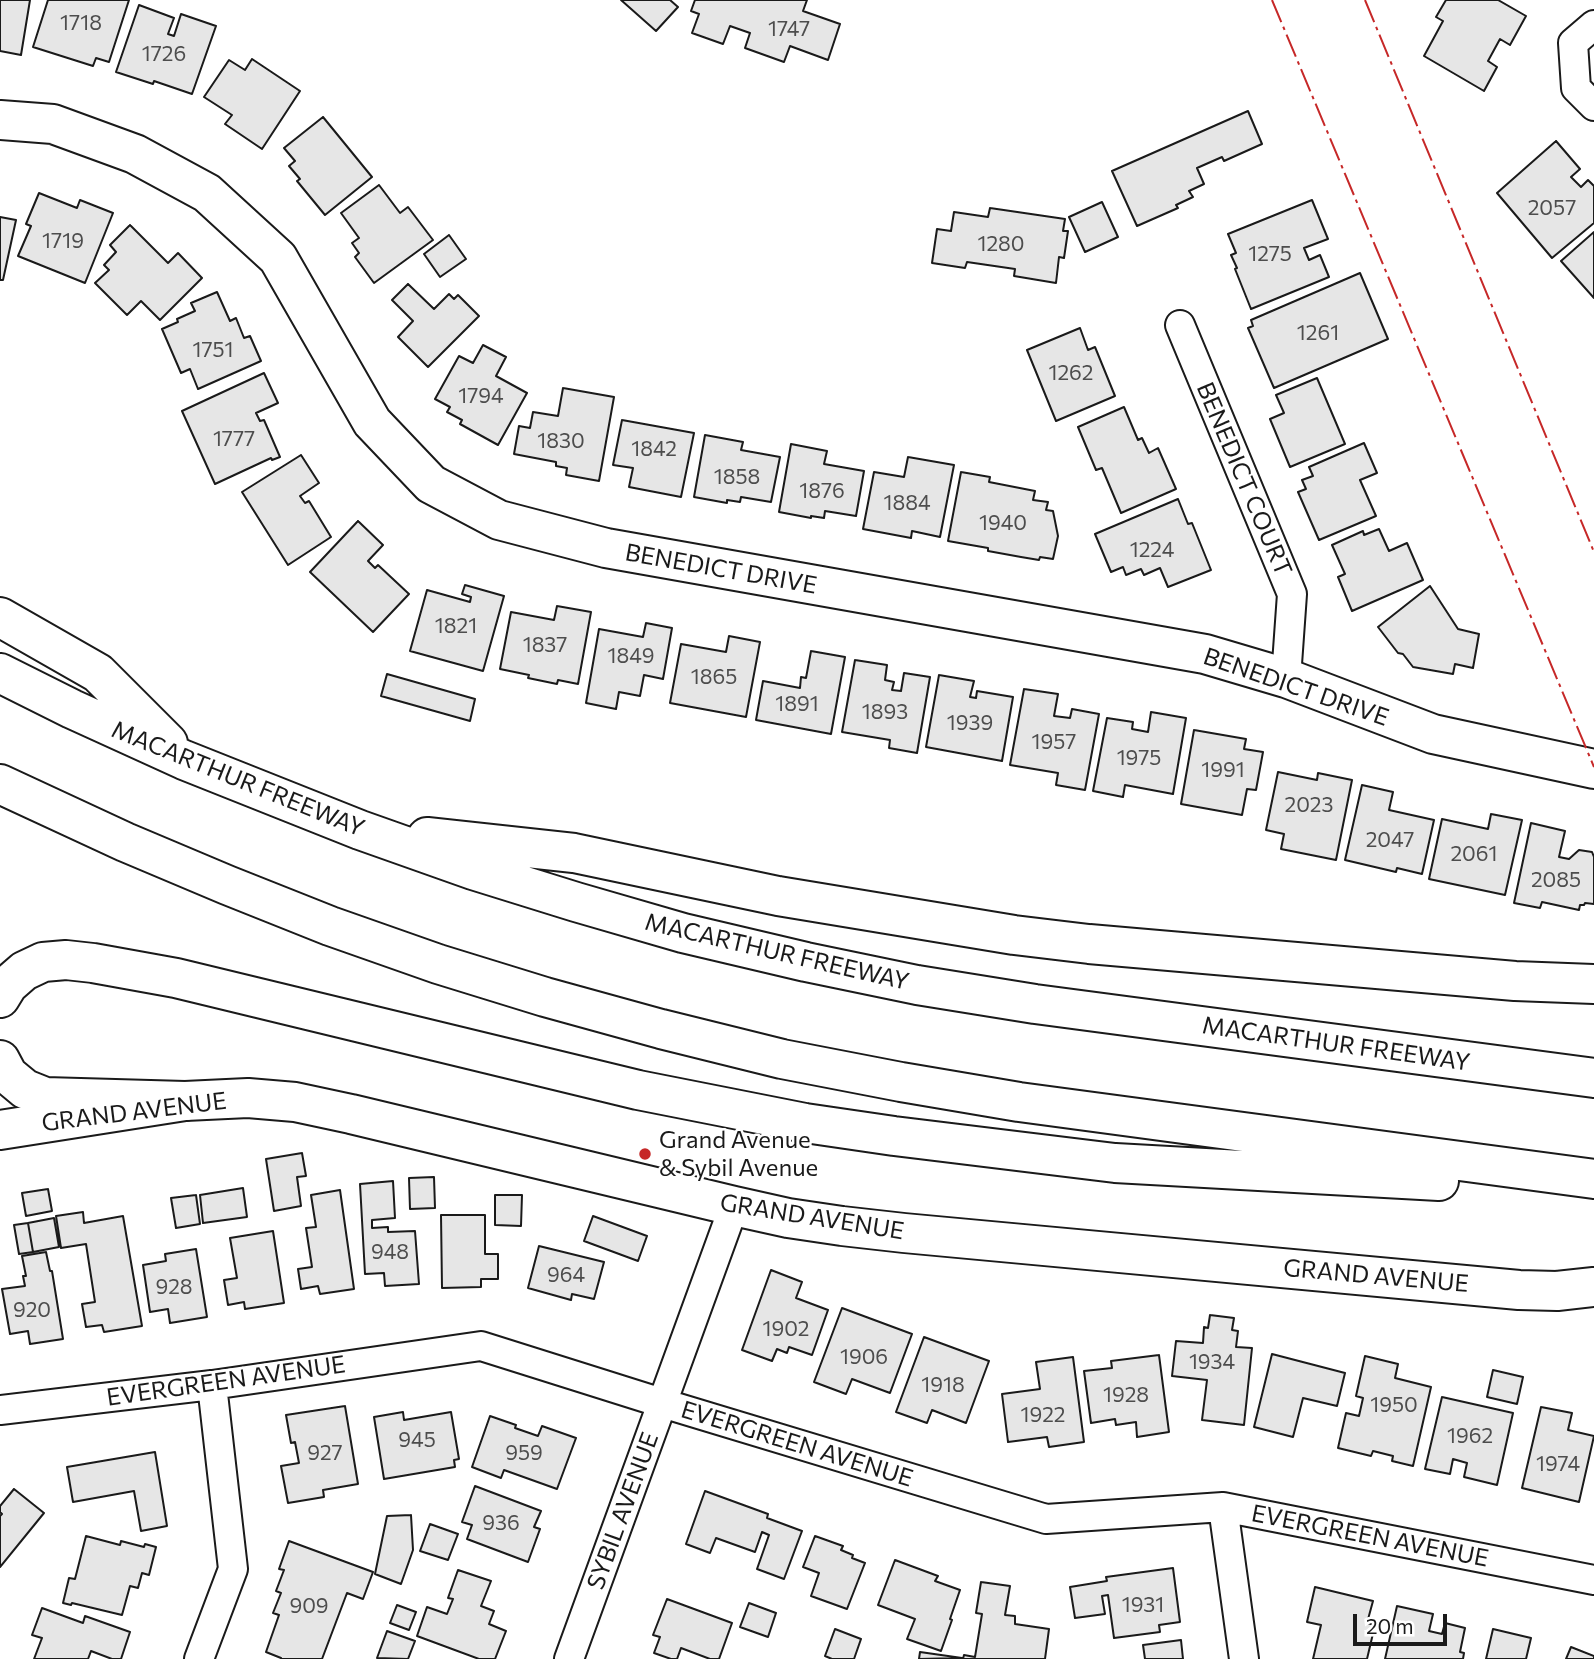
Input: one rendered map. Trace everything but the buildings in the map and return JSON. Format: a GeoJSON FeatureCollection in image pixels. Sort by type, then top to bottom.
{"type":"FeatureCollection","features":[{"type":"Feature","properties":{"kind":"main road","name":"BENEDICT DRIVE"},"geometry":{"type":"LineString","coordinates":[[0,120],[53,124],[135,154],[207,193],[278,258],[372,422],[431,484],[499,520],[606,548],[1205,654],[1286,678],[1433,734],[1594,769]]}},
{"type":"Feature","properties":{"kind":"main road"},"geometry":{"type":"LineString","coordinates":[[0,617],[98,673],[184,760]]}},
{"type":"Feature","properties":{"kind":"main road","name":"MACARTHUR FREEWAY"},"geometry":{"type":"LineString","coordinates":[[0,673],[184,760],[360,830],[473,870],[684,933],[917,985],[1035,1004],[1594,1078]]}},
{"type":"Feature","properties":{"kind":"main road"},"geometry":{"type":"LineString","coordinates":[[0,784],[138,848],[330,926],[452,969],[660,1029],[782,1059],[1019,1102],[1594,1179]]}},
{"type":"Feature","properties":{"kind":"main road"},"geometry":{"type":"LineString","coordinates":[[360,830],[574,853],[778,896],[1014,935],[1089,944],[1515,981],[1594,984]]}},
{"type":"Feature","properties":{"kind":"main road"},"geometry":{"type":"LineString","coordinates":[[0,998],[8,985],[24,971],[43,962],[65,960],[93,963],[190,981],[638,1090],[805,1123],[1115,1163],[1594,1189]]}},
{"type":"Feature","properties":{"kind":"main road"},"geometry":{"type":"LineString","coordinates":[[0,1060],[8,1075],[25,1088],[45,1097],[185,1101]]}},
{"type":"Feature","properties":{"kind":"main road","name":"GRAND AVENUE"},"geometry":{"type":"LineString","coordinates":[[0,1130],[185,1101],[248,1098],[295,1102],[788,1218],[904,1233],[1519,1290],[1558,1291],[1594,1287]]}},
{"type":"Feature","properties":{"kind":"street"},"geometry":{"type":"LineString","coordinates":[[1594,24],[1573,43],[1576,88],[1594,106]]}},
{"type":"Feature","properties":{"kind":"street","name":"BENEDICT COURT"},"geometry":{"type":"LineString","coordinates":[[1180,325],[1292,594],[1286,678]]}},
{"type":"Feature","properties":{"kind":"street","name":"SYBIL AVENUE"},"geometry":{"type":"LineString","coordinates":[[569,1659],[734,1206]]}},
{"type":"Feature","properties":{"kind":"street","name":"EVERGREEN AVENUE"},"geometry":{"type":"LineString","coordinates":[[0,1410],[212,1385],[481,1346],[1046,1519],[1223,1507],[1594,1580]]}},
{"type":"Feature","properties":{"kind":"street"},"geometry":{"type":"LineString","coordinates":[[199,1659],[233,1569],[212,1385]]}},
{"type":"Feature","properties":{"kind":"street"},"geometry":{"type":"LineString","coordinates":[[1223,1507],[1244,1659]]}},
{"type":"Feature","properties":{"kind":"power"},"geometry":{"type":"LineString","coordinates":[[1272,0],[1594,767]]}},
{"type":"Feature","properties":{"kind":"power"},"geometry":{"type":"LineString","coordinates":[[1365,0],[1594,552]]}},
{"type":"Feature","properties":{"kind":"place","name":"Grand Avenue & Sybil Avenue"},"geometry":{"type":"Point","coordinates":[645,1154]}}]}
